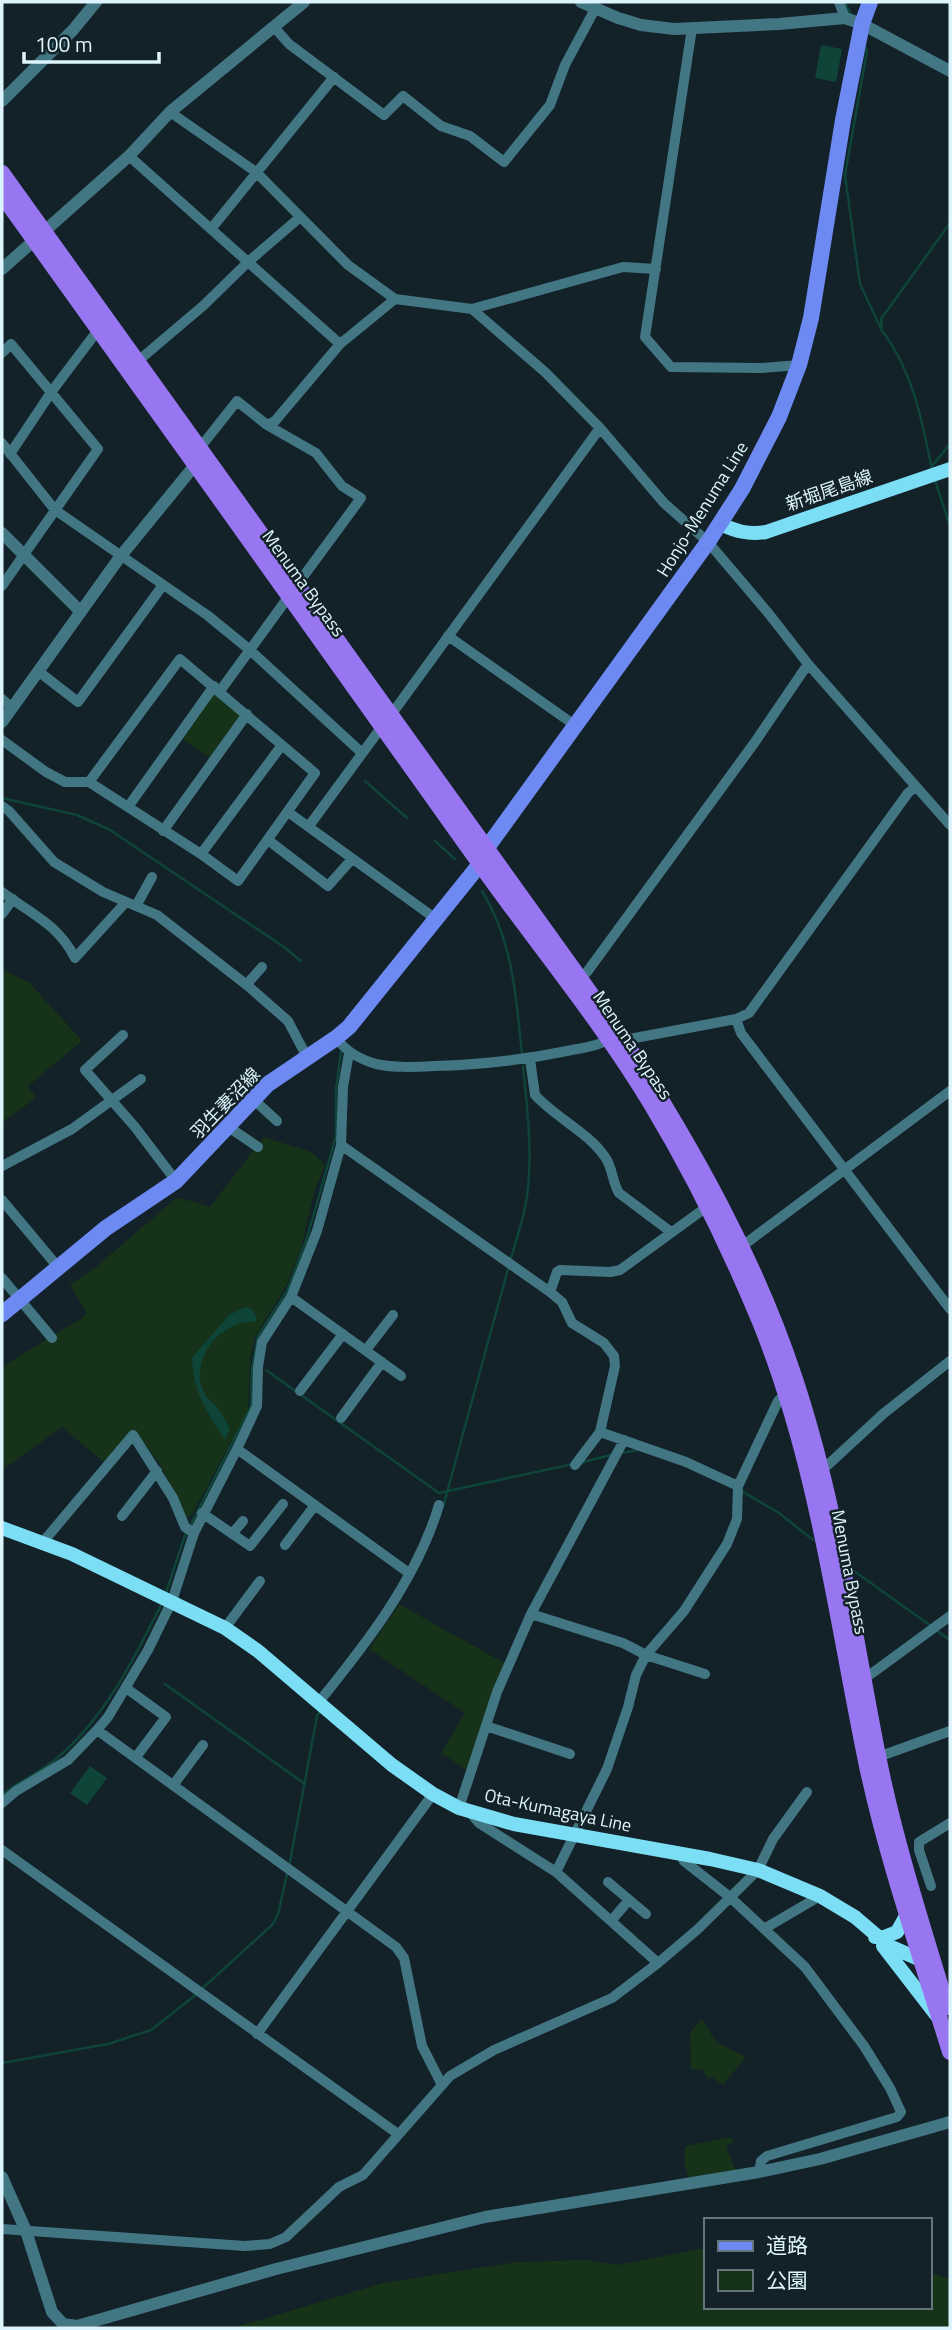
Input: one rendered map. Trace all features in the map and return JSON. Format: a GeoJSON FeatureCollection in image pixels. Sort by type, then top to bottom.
{"type":"FeatureCollection","features":[{"type":"Feature","properties":{"kind":"highway","name":"Menuma Bypass"},"geometry":{"type":"LineString","coordinates":[[2,173],[98,330],[197,457],[387,720],[486,849],[579,978],[708,1206],[761,1324],[816,1475],[842,1556],[857,1679],[879,1820],[906,1916],[927,1963]]}},
{"type":"Feature","properties":{"kind":"highway","name":"Menuma Bypass"},"geometry":{"type":"LineString","coordinates":[[2,195],[38,235],[138,361],[197,457]]}},
{"type":"Feature","properties":{"kind":"highway","name":"Menuma Bypass"},"geometry":{"type":"LineString","coordinates":[[387,720],[480,864],[680,1127],[717,1195],[778,1331],[795,1380],[816,1475]]}},
{"type":"Feature","properties":{"kind":"highway","name":"Menuma Bypass"},"geometry":{"type":"LineString","coordinates":[[857,1679],[927,1963],[945,2019],[950,2052]]}},
{"type":"Feature","properties":{"kind":"main road","name":"Honjo-Menuma Line"},"geometry":{"type":"LineString","coordinates":[[480,864],[486,849],[720,524],[765,447],[790,393],[811,318],[843,120],[862,24],[870,2]]}},
{"type":"Feature","properties":{"kind":"main road","name":"新堀尾島線"},"geometry":{"type":"LineString","coordinates":[[720,524],[738,532],[766,533],[950,469]]}},
{"type":"Feature","properties":{"kind":"main road","name":"羽生妻沼線"},"geometry":{"type":"LineString","coordinates":[[2,1314],[106,1228],[176,1181],[268,1084],[336,1038],[363,1012],[480,864]]}},
{"type":"Feature","properties":{"kind":"main road"},"geometry":{"type":"LineString","coordinates":[[2,1528],[43,1542]]}},
{"type":"Feature","properties":{"kind":"main road","name":"Ota-Kumagaya Line"},"geometry":{"type":"LineString","coordinates":[[43,1542],[101,1566],[225,1628],[258,1651],[392,1765],[433,1794],[464,1809],[514,1824],[680,1853],[758,1870],[820,1896],[855,1917],[876,1937],[897,1951],[927,1963]]}},
{"type":"Feature","properties":{"kind":"main road"},"geometry":{"type":"LineString","coordinates":[[876,1937],[897,1932],[906,1916]]}},
{"type":"Feature","properties":{"kind":"main road"},"geometry":{"type":"LineString","coordinates":[[876,1937],[945,2019]]}},
{"type":"Feature","properties":{"kind":"street"},"geometry":{"type":"LineString","coordinates":[[2,101],[73,30],[96,2]]}},
{"type":"Feature","properties":{"kind":"street"},"geometry":{"type":"LineString","coordinates":[[2,269],[129,156],[170,113],[274,27],[289,6],[304,2]]}},
{"type":"Feature","properties":{"kind":"street"},"geometry":{"type":"LineString","coordinates":[[581,2],[649,26],[674,29],[845,18],[862,24],[950,71]]}},
{"type":"Feature","properties":{"kind":"street"},"geometry":{"type":"LineString","coordinates":[[839,2],[845,18]]}},
{"type":"Feature","properties":{"kind":"street"},"geometry":{"type":"LineString","coordinates":[[274,27],[289,44],[384,115],[403,96],[441,125],[470,136],[504,162],[550,105],[565,65],[595,9]]}},
{"type":"Feature","properties":{"kind":"street"},"geometry":{"type":"LineString","coordinates":[[692,28],[645,337],[671,367],[761,368],[799,365]]}},
{"type":"Feature","properties":{"kind":"street"},"geometry":{"type":"LineString","coordinates":[[211,229],[334,77]]}},
{"type":"Feature","properties":{"kind":"street"},"geometry":{"type":"LineString","coordinates":[[170,113],[256,172],[348,265],[395,299],[472,309],[624,267],[656,269]]}},
{"type":"Feature","properties":{"kind":"street"},"geometry":{"type":"LineString","coordinates":[[129,156],[340,344]]}},
{"type":"Feature","properties":{"kind":"street"},"geometry":{"type":"LineString","coordinates":[[138,361],[299,218]]}},
{"type":"Feature","properties":{"kind":"street"},"geometry":{"type":"LineString","coordinates":[[267,425],[275,421],[340,344],[395,299]]}},
{"type":"Feature","properties":{"kind":"street"},"geometry":{"type":"LineString","coordinates":[[472,309],[545,372],[600,428],[664,503],[708,542],[808,664],[950,825]]}},
{"type":"Feature","properties":{"kind":"street"},"geometry":{"type":"LineString","coordinates":[[10,454],[52,391],[98,330]]}},
{"type":"Feature","properties":{"kind":"street"},"geometry":{"type":"LineString","coordinates":[[2,353],[11,344],[98,449],[2,586]]}},
{"type":"Feature","properties":{"kind":"street"},"geometry":{"type":"LineString","coordinates":[[2,722],[120,557],[237,401],[267,425],[316,453],[342,486],[361,498],[250,650],[217,689],[128,807]]}},
{"type":"Feature","properties":{"kind":"street"},"geometry":{"type":"LineString","coordinates":[[309,827],[600,428]]}},
{"type":"Feature","properties":{"kind":"street"},"geometry":{"type":"LineString","coordinates":[[2,443],[55,510],[207,615],[250,650],[362,753]]}},
{"type":"Feature","properties":{"kind":"street"},"geometry":{"type":"LineString","coordinates":[[2,533],[81,612]]}},
{"type":"Feature","properties":{"kind":"street"},"geometry":{"type":"LineString","coordinates":[[38,671],[78,702],[163,585]]}},
{"type":"Feature","properties":{"kind":"street"},"geometry":{"type":"LineString","coordinates":[[448,636],[576,726]]}},
{"type":"Feature","properties":{"kind":"street"},"geometry":{"type":"LineString","coordinates":[[2,740],[46,772],[65,782],[89,782],[238,881],[315,773],[180,660],[89,782]]}},
{"type":"Feature","properties":{"kind":"street"},"geometry":{"type":"LineString","coordinates":[[579,978],[587,972],[755,742],[808,664]]}},
{"type":"Feature","properties":{"kind":"street"},"geometry":{"type":"LineString","coordinates":[[2,699],[12,708]]}},
{"type":"Feature","properties":{"kind":"street"},"geometry":{"type":"LineString","coordinates":[[163,831],[247,714]]}},
{"type":"Feature","properties":{"kind":"street"},"geometry":{"type":"LineString","coordinates":[[201,854],[282,745]]}},
{"type":"Feature","properties":{"kind":"street"},"geometry":{"type":"LineString","coordinates":[[336,1038],[349,1053],[376,1064],[404,1067],[479,1064],[530,1059],[616,1040],[736,1019],[749,1013],[915,787]]}},
{"type":"Feature","properties":{"kind":"street"},"geometry":{"type":"LineString","coordinates":[[2,806],[54,862],[103,892],[157,915],[247,984],[288,1021],[307,1057]]}},
{"type":"Feature","properties":{"kind":"street"},"geometry":{"type":"LineString","coordinates":[[288,812],[436,919]]}},
{"type":"Feature","properties":{"kind":"street"},"geometry":{"type":"LineString","coordinates":[[268,840],[328,886],[352,859]]}},
{"type":"Feature","properties":{"kind":"street"},"geometry":{"type":"LineString","coordinates":[[2,891],[63,936],[75,958],[131,904],[152,877]]}},
{"type":"Feature","properties":{"kind":"street"},"geometry":{"type":"LineString","coordinates":[[2,914],[13,900]]}},
{"type":"Feature","properties":{"kind":"street"},"geometry":{"type":"LineString","coordinates":[[247,984],[262,967]]}},
{"type":"Feature","properties":{"kind":"street"},"geometry":{"type":"LineString","coordinates":[[265,1000],[276,994]]}},
{"type":"Feature","properties":{"kind":"street"},"geometry":{"type":"LineString","coordinates":[[736,1019],[741,1033],[950,1309]]}},
{"type":"Feature","properties":{"kind":"street"},"geometry":{"type":"LineString","coordinates":[[123,1035],[85,1070],[135,1127],[176,1181]]}},
{"type":"Feature","properties":{"kind":"street"},"geometry":{"type":"LineString","coordinates":[[2,1803],[16,1791],[68,1760],[97,1730],[126,1688],[172,1601],[189,1530],[202,1513],[257,1406],[257,1367],[262,1342],[291,1297],[317,1231],[341,1145],[343,1087],[349,1053]]}},
{"type":"Feature","properties":{"kind":"street"},"geometry":{"type":"LineString","coordinates":[[530,1059],[535,1095],[602,1153],[619,1193],[671,1232]]}},
{"type":"Feature","properties":{"kind":"street"},"geometry":{"type":"LineString","coordinates":[[2,1166],[72,1129],[141,1079]]}},
{"type":"Feature","properties":{"kind":"street"},"geometry":{"type":"LineString","coordinates":[[741,1247],[950,1091]]}},
{"type":"Feature","properties":{"kind":"street"},"geometry":{"type":"LineString","coordinates":[[253,1099],[277,1121]]}},
{"type":"Feature","properties":{"kind":"street"},"geometry":{"type":"LineString","coordinates":[[227,1125],[258,1147]]}},
{"type":"Feature","properties":{"kind":"street"},"geometry":{"type":"LineString","coordinates":[[341,1145],[550,1292],[562,1302],[572,1323],[599,1338],[614,1356],[615,1366],[600,1432],[575,1465]]}},
{"type":"Feature","properties":{"kind":"street"},"geometry":{"type":"LineString","coordinates":[[2,1200],[58,1266]]}},
{"type":"Feature","properties":{"kind":"street"},"geometry":{"type":"LineString","coordinates":[[550,1292],[560,1270],[615,1272],[708,1206]]}},
{"type":"Feature","properties":{"kind":"street"},"geometry":{"type":"LineString","coordinates":[[2,1278],[52,1338]]}},
{"type":"Feature","properties":{"kind":"street"},"geometry":{"type":"LineString","coordinates":[[291,1297],[401,1376]]}},
{"type":"Feature","properties":{"kind":"street"},"geometry":{"type":"LineString","coordinates":[[366,1350],[393,1315]]}},
{"type":"Feature","properties":{"kind":"street"},"geometry":{"type":"LineString","coordinates":[[300,1391],[343,1334]]}},
{"type":"Feature","properties":{"kind":"street"},"geometry":{"type":"LineString","coordinates":[[816,1475],[883,1413],[950,1361]]}},
{"type":"Feature","properties":{"kind":"street"},"geometry":{"type":"LineString","coordinates":[[341,1418],[382,1362]]}},
{"type":"Feature","properties":{"kind":"street"},"geometry":{"type":"LineString","coordinates":[[556,1872],[607,1769],[636,1675],[646,1655],[684,1611],[727,1545],[735,1527],[738,1486],[778,1401],[786,1394]]}},
{"type":"Feature","properties":{"kind":"street"},"geometry":{"type":"LineString","coordinates":[[600,1432],[686,1462],[738,1486]]}},
{"type":"Feature","properties":{"kind":"street"},"geometry":{"type":"LineString","coordinates":[[43,1542],[133,1435],[158,1471],[189,1530]]}},
{"type":"Feature","properties":{"kind":"street"},"geometry":{"type":"LineString","coordinates":[[624,1440],[531,1614],[497,1692],[464,1809],[479,1823],[556,1872],[658,1963]]}},
{"type":"Feature","properties":{"kind":"street"},"geometry":{"type":"LineString","coordinates":[[237,1449],[409,1573]]}},
{"type":"Feature","properties":{"kind":"street"},"geometry":{"type":"LineString","coordinates":[[122,1516],[158,1471]]}},
{"type":"Feature","properties":{"kind":"street"},"geometry":{"type":"LineString","coordinates":[[202,1513],[250,1546],[283,1504]]}},
{"type":"Feature","properties":{"kind":"street"},"geometry":{"type":"LineString","coordinates":[[285,1545],[315,1505]]}},
{"type":"Feature","properties":{"kind":"street"},"geometry":{"type":"LineString","coordinates":[[318,1703],[378,1624],[426,1543],[439,1505]]}},
{"type":"Feature","properties":{"kind":"street"},"geometry":{"type":"LineString","coordinates":[[232,1534],[243,1521]]}},
{"type":"Feature","properties":{"kind":"street"},"geometry":{"type":"LineString","coordinates":[[225,1628],[260,1581]]}},
{"type":"Feature","properties":{"kind":"street"},"geometry":{"type":"LineString","coordinates":[[531,1614],[623,1643],[646,1655],[705,1674]]}},
{"type":"Feature","properties":{"kind":"street"},"geometry":{"type":"LineString","coordinates":[[857,1679],[950,1616]]}},
{"type":"Feature","properties":{"kind":"street"},"geometry":{"type":"LineString","coordinates":[[126,1688],[166,1717],[136,1757]]}},
{"type":"Feature","properties":{"kind":"street"},"geometry":{"type":"LineString","coordinates":[[486,1726],[570,1754]]}},
{"type":"Feature","properties":{"kind":"street"},"geometry":{"type":"LineString","coordinates":[[97,1730],[396,1947],[404,1958],[422,2046],[441,2083]]}},
{"type":"Feature","properties":{"kind":"street"},"geometry":{"type":"LineString","coordinates":[[878,1757],[949,1734]]}},
{"type":"Feature","properties":{"kind":"street"},"geometry":{"type":"LineString","coordinates":[[174,1784],[203,1745]]}},
{"type":"Feature","properties":{"kind":"street"},"geometry":{"type":"LineString","coordinates":[[2,2229],[245,2246],[270,2244],[286,2237],[339,2187],[368,2171],[441,2083],[472,2061],[494,2050],[556,2025],[612,1998],[658,1963],[731,1898],[758,1870],[773,1839],[807,1792]]}},
{"type":"Feature","properties":{"kind":"street"},"geometry":{"type":"LineString","coordinates":[[257,2034],[433,1794]]}},
{"type":"Feature","properties":{"kind":"street"},"geometry":{"type":"LineString","coordinates":[[931,1886],[919,1850],[919,1842],[950,1823]]}},
{"type":"Feature","properties":{"kind":"street"},"geometry":{"type":"LineString","coordinates":[[2,1850],[398,2134]]}},
{"type":"Feature","properties":{"kind":"street"},"geometry":{"type":"LineString","coordinates":[[680,1853],[684,1861],[731,1898],[805,1966],[864,2046],[890,2088],[901,2112],[897,2117],[767,2156],[761,2161],[759,2172]]}},
{"type":"Feature","properties":{"kind":"street"},"geometry":{"type":"LineString","coordinates":[[608,1882],[646,1914]]}},
{"type":"Feature","properties":{"kind":"street"},"geometry":{"type":"LineString","coordinates":[[764,1929],[820,1896]]}},
{"type":"Feature","properties":{"kind":"street"},"geometry":{"type":"LineString","coordinates":[[611,1921],[629,1900]]}},
{"type":"Feature","properties":{"kind":"street"},"geometry":{"type":"LineString","coordinates":[[2,2177],[26,2231],[55,2325],[70,2326],[83,2325],[276,2269],[501,2214],[759,2172],[820,2159],[950,2122]]}},
{"type":"Feature","properties":{"kind":"green space"},"geometry":{"type":"Polygon","coordinates":[[[214,692],[241,717],[210,758],[181,738],[214,692]]]}},
{"type":"Feature","properties":{"kind":"green space"},"geometry":{"type":"Polygon","coordinates":[[[3,970],[29,982],[82,1041],[28,1086],[36,1098],[2,1122],[3,970]]]}},
{"type":"Feature","properties":{"kind":"green space"},"geometry":{"type":"Polygon","coordinates":[[[264,1137],[311,1152],[325,1165],[315,1190],[301,1248],[286,1286],[255,1337],[250,1358],[248,1410],[193,1513],[187,1518],[159,1463],[135,1431],[106,1464],[62,1427],[2,1470],[2,1367],[85,1316],[86,1312],[70,1285],[96,1267],[175,1199],[181,1198],[210,1207],[264,1137]]]}},
{"type":"Feature","properties":{"kind":"green space"},"geometry":{"type":"Polygon","coordinates":[[[399,1604],[506,1664],[468,1771],[441,1753],[465,1713],[369,1649],[399,1604]]]}},
{"type":"Feature","properties":{"kind":"green space"},"geometry":{"type":"Polygon","coordinates":[[[702,2019],[716,2042],[746,2057],[723,2085],[712,2077],[707,2078],[702,2069],[691,2069],[690,2032],[702,2019]]]}},
{"type":"Feature","properties":{"kind":"green space"},"geometry":{"type":"Polygon","coordinates":[[[731,2137],[734,2143],[726,2145],[738,2171],[691,2179],[688,2177],[685,2146],[731,2137]]]}},
{"type":"Feature","properties":{"kind":"green space"},"geometry":{"type":"Polygon","coordinates":[[[704,2248],[704,2309],[931,2309],[931,2273],[950,2279],[950,2328],[233,2328],[383,2283],[517,2262],[586,2260],[617,2265],[704,2248]]]}},
{"type":"Feature","properties":{"kind":"shaded area"},"geometry":{"type":"Polygon","coordinates":[[[821,45],[842,49],[836,82],[815,78],[821,45]]]}},
{"type":"Feature","properties":{"kind":"shaded area"},"geometry":{"type":"Polygon","coordinates":[[[246,1307],[253,1310],[257,1319],[227,1329],[213,1340],[204,1354],[200,1370],[206,1396],[230,1429],[225,1440],[198,1392],[192,1358],[229,1315],[246,1307]]]}},
{"type":"Feature","properties":{"kind":"shaded area"},"geometry":{"type":"Polygon","coordinates":[[[90,1766],[107,1778],[87,1805],[70,1793],[90,1766]]]}},
{"type":"Feature","properties":{"kind":"waterway"},"geometry":{"type":"LineString","coordinates":[[845,2],[851,15]]}},
{"type":"Feature","properties":{"kind":"waterway"},"geometry":{"type":"LineString","coordinates":[[865,46],[867,51],[845,175],[860,284],[883,333]]}},
{"type":"Feature","properties":{"kind":"waterway"},"geometry":{"type":"LineString","coordinates":[[882,327],[881,319],[950,223]]}},
{"type":"Feature","properties":{"kind":"waterway"},"geometry":{"type":"LineString","coordinates":[[884,333],[910,382],[932,470]]}},
{"type":"Feature","properties":{"kind":"waterway"},"geometry":{"type":"LineString","coordinates":[[932,466],[950,444]]}},
{"type":"Feature","properties":{"kind":"waterway"},"geometry":{"type":"LineString","coordinates":[[935,480],[950,526]]}},
{"type":"Feature","properties":{"kind":"waterway"},"geometry":{"type":"LineString","coordinates":[[365,781],[407,818]]}},
{"type":"Feature","properties":{"kind":"waterway"},"geometry":{"type":"LineString","coordinates":[[2,798],[77,815],[110,830],[301,961]]}},
{"type":"Feature","properties":{"kind":"waterway"},"geometry":{"type":"LineString","coordinates":[[435,841],[455,859]]}},
{"type":"Feature","properties":{"kind":"waterway"},"geometry":{"type":"LineString","coordinates":[[482,891],[507,950],[522,1054]]}},
{"type":"Feature","properties":{"kind":"waterway"},"geometry":{"type":"LineString","coordinates":[[166,1593],[184,1538],[251,1406],[252,1368],[258,1336],[287,1291],[307,1238],[336,1136],[336,1090],[341,1052]]}},
{"type":"Feature","properties":{"kind":"waterway"},"geometry":{"type":"LineString","coordinates":[[511,1258],[524,1212],[529,1180],[529,1131],[523,1066]]}},
{"type":"Feature","properties":{"kind":"waterway"},"geometry":{"type":"LineString","coordinates":[[443,1507],[508,1269]]}},
{"type":"Feature","properties":{"kind":"waterway"},"geometry":{"type":"LineString","coordinates":[[266,1370],[439,1493],[573,1464]]}},
{"type":"Feature","properties":{"kind":"waterway"},"geometry":{"type":"LineString","coordinates":[[621,1453],[638,1450]]}},
{"type":"Feature","properties":{"kind":"waterway"},"geometry":{"type":"LineString","coordinates":[[583,1462],[611,1455]]}},
{"type":"Feature","properties":{"kind":"waterway"},"geometry":{"type":"LineString","coordinates":[[743,1492],[779,1513],[813,1540]]}},
{"type":"Feature","properties":{"kind":"waterway"},"geometry":{"type":"LineString","coordinates":[[854,1571],[931,1626]]}},
{"type":"Feature","properties":{"kind":"waterway"},"geometry":{"type":"LineString","coordinates":[[2,1795],[56,1759],[89,1725],[117,1687],[162,1603]]}},
{"type":"Feature","properties":{"kind":"waterway"},"geometry":{"type":"LineString","coordinates":[[936,1630],[950,1640]]}},
{"type":"Feature","properties":{"kind":"waterway"},"geometry":{"type":"LineString","coordinates":[[165,1684],[305,1784]]}},
{"type":"Feature","properties":{"kind":"waterway"},"geometry":{"type":"LineString","coordinates":[[289,1867],[317,1716],[321,1710]]}},
{"type":"Feature","properties":{"kind":"waterway"},"geometry":{"type":"LineString","coordinates":[[2,2063],[108,2044],[151,2030],[193,1997],[273,1924],[278,1914],[287,1874]]}}]}
